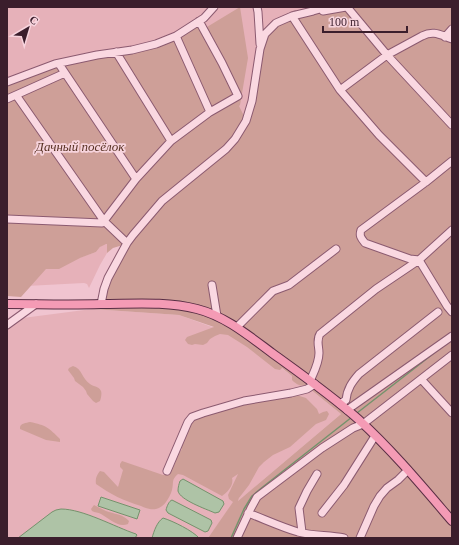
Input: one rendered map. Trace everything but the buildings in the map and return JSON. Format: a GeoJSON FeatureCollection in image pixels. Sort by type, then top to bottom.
{"type":"FeatureCollection","features":[{"type":"Feature","properties":{"kind":"main road"},"geometry":{"type":"LineString","coordinates":[[9,304],[175,304],[198,309],[217,316],[237,327],[349,411],[408,470],[452,521]]}},
{"type":"Feature","properties":{"kind":"street"},"geometry":{"type":"LineString","coordinates":[[7,82],[58,64],[156,44],[176,36],[204,18],[214,7]]}},
{"type":"Feature","properties":{"kind":"street"},"geometry":{"type":"LineString","coordinates":[[101,304],[104,289],[117,260],[127,243],[162,202],[226,149],[235,139],[246,121],[252,102],[260,49],[258,12],[256,7]]}},
{"type":"Feature","properties":{"kind":"street"},"geometry":{"type":"LineString","coordinates":[[260,49],[266,34],[276,23],[292,16],[327,7]]}},
{"type":"Feature","properties":{"kind":"street"},"geometry":{"type":"LineString","coordinates":[[292,16],[346,7],[387,55],[452,125]]}},
{"type":"Feature","properties":{"kind":"street"},"geometry":{"type":"LineString","coordinates":[[292,16],[340,90],[379,135],[426,182]]}},
{"type":"Feature","properties":{"kind":"street"},"geometry":{"type":"LineString","coordinates":[[7,219],[102,223],[136,179],[171,141],[210,112],[238,96],[199,21]]}},
{"type":"Feature","properties":{"kind":"street"},"geometry":{"type":"LineString","coordinates":[[340,90],[387,55],[428,33],[434,33],[449,38],[452,29]]}},
{"type":"Feature","properties":{"kind":"street"},"geometry":{"type":"LineString","coordinates":[[176,36],[210,112]]}},
{"type":"Feature","properties":{"kind":"street"},"geometry":{"type":"LineString","coordinates":[[116,52],[171,141]]}},
{"type":"Feature","properties":{"kind":"street"},"geometry":{"type":"LineString","coordinates":[[58,64],[136,179]]}},
{"type":"Feature","properties":{"kind":"street"},"geometry":{"type":"LineString","coordinates":[[7,99],[65,73]]}},
{"type":"Feature","properties":{"kind":"street"},"geometry":{"type":"LineString","coordinates":[[16,95],[104,221],[127,243]]}},
{"type":"Feature","properties":{"kind":"street"},"geometry":{"type":"LineString","coordinates":[[452,161],[361,230],[360,233],[360,237],[365,243],[410,259],[419,260],[449,304],[452,312]]}},
{"type":"Feature","properties":{"kind":"street"},"geometry":{"type":"LineString","coordinates":[[167,471],[188,422],[192,417],[244,401],[307,389],[312,382],[316,367],[319,354],[318,337],[320,334],[376,289],[419,260],[452,230]]}},
{"type":"Feature","properties":{"kind":"street"},"geometry":{"type":"LineString","coordinates":[[237,327],[273,291],[289,286],[336,249]]}},
{"type":"Feature","properties":{"kind":"street"},"geometry":{"type":"LineString","coordinates":[[212,285],[217,316]]}},
{"type":"Feature","properties":{"kind":"street"},"geometry":{"type":"LineString","coordinates":[[7,325],[36,304]]}},
{"type":"Feature","properties":{"kind":"street"},"geometry":{"type":"LineString","coordinates":[[340,404],[346,400],[346,394],[350,386],[359,374],[438,312]]}},
{"type":"Feature","properties":{"kind":"street"},"geometry":{"type":"LineString","coordinates":[[349,411],[452,336]]}},
{"type":"Feature","properties":{"kind":"street"},"geometry":{"type":"LineString","coordinates":[[237,538],[257,497],[322,448],[353,428],[360,421],[421,379],[451,356]]}},
{"type":"Feature","properties":{"kind":"street"},"geometry":{"type":"LineString","coordinates":[[421,379],[452,413]]}},
{"type":"Feature","properties":{"kind":"street"},"geometry":{"type":"LineString","coordinates":[[322,513],[344,485],[375,436]]}},
{"type":"Feature","properties":{"kind":"street"},"geometry":{"type":"LineString","coordinates":[[360,538],[380,496],[408,470]]}},
{"type":"Feature","properties":{"kind":"street"},"geometry":{"type":"LineString","coordinates":[[302,532],[299,508],[317,474]]}},
{"type":"Feature","properties":{"kind":"street"},"geometry":{"type":"LineString","coordinates":[[248,513],[302,532],[344,538]]}},
{"type":"Feature","properties":{"kind":"shaded area"},"geometry":{"type":"Polygon","coordinates":[[[7,7],[346,7],[246,121],[176,36],[7,82],[7,7]]]}},
{"type":"Feature","properties":{"kind":"shaded area"},"geometry":{"type":"Polygon","coordinates":[[[104,242],[107,244],[107,253],[89,288],[87,284],[84,283],[7,287],[7,257],[79,258],[96,252],[104,242]]]}},
{"type":"Feature","properties":{"kind":"shaded area"},"geometry":{"type":"Polygon","coordinates":[[[92,309],[179,315],[212,327],[230,330],[341,414],[237,502],[244,488],[208,538],[7,538],[7,325],[15,319],[92,309]]]}},
{"type":"Feature","properties":{"kind":"shaded area"},"geometry":{"type":"Polygon","coordinates":[[[183,479],[223,501],[224,504],[219,512],[215,513],[183,498],[178,491],[178,487],[180,481],[183,479]]]}},
{"type":"Feature","properties":{"kind":"shaded area"},"geometry":{"type":"Polygon","coordinates":[[[101,497],[140,510],[137,519],[98,506],[101,497]]]}},
{"type":"Feature","properties":{"kind":"shaded area"},"geometry":{"type":"Polygon","coordinates":[[[172,500],[211,520],[212,523],[208,531],[205,532],[168,513],[166,508],[172,500]]]}},
{"type":"Feature","properties":{"kind":"shaded area"},"geometry":{"type":"Polygon","coordinates":[[[61,509],[89,515],[137,535],[135,538],[18,538],[52,512],[61,509]]]}},
{"type":"Feature","properties":{"kind":"shaded area"},"geometry":{"type":"Polygon","coordinates":[[[163,518],[182,526],[199,538],[152,538],[157,524],[163,518]]]}},
{"type":"Feature","properties":{"kind":"green space","name":"Дачный посёлок"},"geometry":{"type":"Polygon","coordinates":[[[240,7],[248,58],[239,106],[246,120],[265,34],[292,16],[346,7],[452,7],[452,538],[208,538],[233,502],[229,499],[228,495],[238,474],[232,478],[230,488],[222,496],[183,475],[178,474],[174,480],[172,492],[167,501],[156,509],[146,508],[112,494],[96,484],[96,477],[100,471],[104,472],[118,487],[123,470],[120,467],[122,461],[163,475],[169,475],[182,449],[179,445],[193,418],[236,404],[293,394],[306,398],[317,409],[319,414],[327,411],[329,414],[326,420],[316,424],[290,447],[273,455],[259,467],[238,501],[341,414],[305,385],[299,385],[292,380],[292,376],[282,368],[280,370],[275,369],[247,347],[228,335],[220,334],[215,336],[203,345],[188,344],[185,340],[187,337],[214,327],[179,315],[92,309],[101,304],[123,245],[113,248],[107,253],[106,244],[100,247],[96,252],[80,258],[59,269],[46,269],[21,297],[7,296],[7,82],[55,64],[156,44],[198,22],[202,30],[240,7]]]}},
{"type":"Feature","properties":{"kind":"green space"},"geometry":{"type":"Polygon","coordinates":[[[73,366],[78,369],[87,382],[100,389],[100,401],[96,403],[93,401],[83,387],[75,381],[68,370],[73,366]]]}},
{"type":"Feature","properties":{"kind":"green space"},"geometry":{"type":"Polygon","coordinates":[[[30,422],[40,424],[53,432],[60,439],[60,442],[46,440],[20,429],[21,425],[30,422]]]}},
{"type":"Feature","properties":{"kind":"green space"},"geometry":{"type":"Polygon","coordinates":[[[94,505],[124,517],[129,521],[128,524],[117,524],[100,513],[92,511],[91,509],[94,505]]]}},
{"type":"Feature","properties":{"kind":"waterway"},"geometry":{"type":"LineString","coordinates":[[357,413],[447,343]]}},
{"type":"Feature","properties":{"kind":"waterway"},"geometry":{"type":"LineString","coordinates":[[231,538],[244,509],[252,496],[352,417]]}}]}
